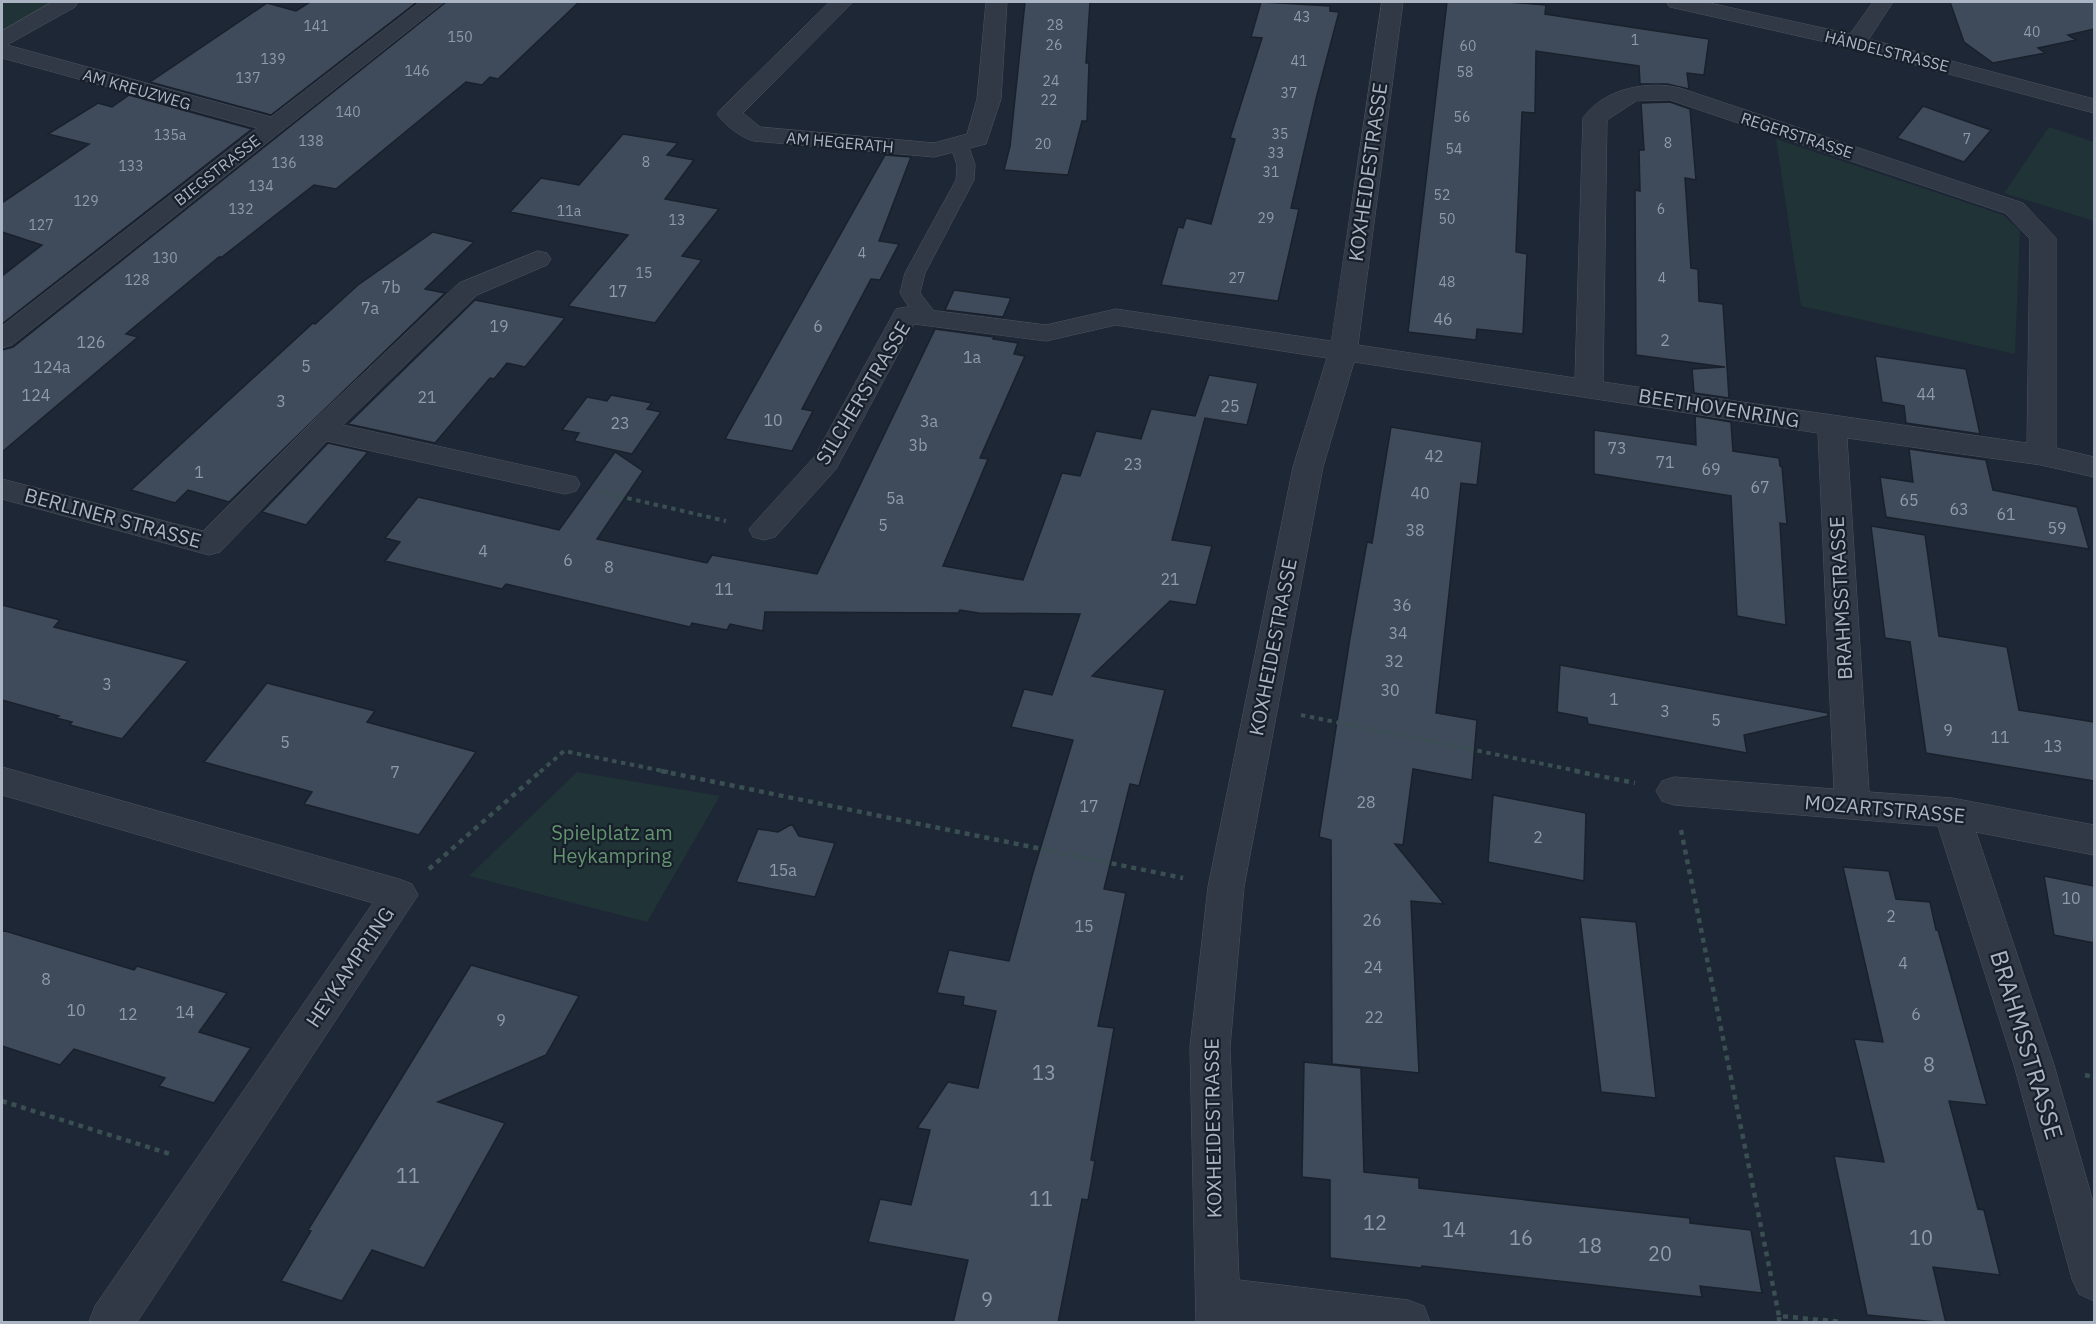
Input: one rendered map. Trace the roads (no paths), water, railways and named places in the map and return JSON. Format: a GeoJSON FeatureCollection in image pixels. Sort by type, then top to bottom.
{"type":"FeatureCollection","features":[{"type":"Feature","properties":{"kind":"street"},"geometry":{"type":"LineString","coordinates":[[2,40],[68,2]]}},
{"type":"Feature","properties":{"kind":"street","name":"BIEGSTRASSE"},"geometry":{"type":"LineString","coordinates":[[2,339],[433,2]]}},
{"type":"Feature","properties":{"kind":"street","name":"AM HEGERATH"},"geometry":{"type":"LineString","coordinates":[[842,2],[729,114],[754,134],[934,150],[978,139],[989,99],[997,2]]}},
{"type":"Feature","properties":{"kind":"street","name":"KOXHEIDESTRASSE"},"geometry":{"type":"LineString","coordinates":[[1392,2],[1343,351],[1308,467],[1226,887],[1209,1047],[1217,1311],[1408,1323]]}},
{"type":"Feature","properties":{"kind":"street","name":"HÄNDELSTRASSE"},"geometry":{"type":"LineString","coordinates":[[1678,2],[1856,42],[2094,106]]}},
{"type":"Feature","properties":{"kind":"street"},"geometry":{"type":"LineString","coordinates":[[1856,42],[1883,2]]}},
{"type":"Feature","properties":{"kind":"street","name":"AM KREUZWEG"},"geometry":{"type":"LineString","coordinates":[[2,51],[273,125]]}},
{"type":"Feature","properties":{"kind":"street","name":"REGERSTRASSE"},"geometry":{"type":"LineString","coordinates":[[1589,387],[1595,117],[1615,99],[1643,92],[1672,93],[2014,208],[2043,238],[2041,455]]}},
{"type":"Feature","properties":{"kind":"street","name":"BERLINER STRASSE"},"geometry":{"type":"LineString","coordinates":[[2,489],[209,544],[321,430],[468,289],[538,258]]}},
{"type":"Feature","properties":{"kind":"street","name":"SILCHERSTRASSE"},"geometry":{"type":"LineString","coordinates":[[764,529],[825,462],[906,315],[1046,333],[1116,317],[1343,351]]}},
{"type":"Feature","properties":{"kind":"street","name":"BEETHOVENRING"},"geometry":{"type":"LineString","coordinates":[[1343,351],[1832,426],[2041,455],[2094,467]]}},
{"type":"Feature","properties":{"kind":"street","name":"BRAHMSSTRASSE"},"geometry":{"type":"LineString","coordinates":[[1832,426],[1852,806]]}},
{"type":"Feature","properties":{"kind":"street"},"geometry":{"type":"LineString","coordinates":[[321,430],[566,484]]}},
{"type":"Feature","properties":{"kind":"street","name":"HEYKAMPRING"},"geometry":{"type":"LineString","coordinates":[[2,781],[399,895],[111,1323]]}},
{"type":"Feature","properties":{"kind":"street","name":"MOZARTSTRASSE"},"geometry":{"type":"LineString","coordinates":[[1674,791],[1952,813],[2094,840]]}},
{"type":"Feature","properties":{"kind":"street","name":"BRAHMSSTRASSE"},"geometry":{"type":"LineString","coordinates":[[1952,813],[2034,1065],[2094,1279]]}},
{"type":"Feature","properties":{"kind":"lane"},"geometry":{"type":"LineString","coordinates":[[929,318],[910,293],[915,273],[965,180],[966,165],[960,144]]}},
{"type":"Feature","properties":{"kind":"park label","name":"Spielplatz am Heykampring"},"geometry":{"type":"Point","coordinates":[612,844]}}]}
